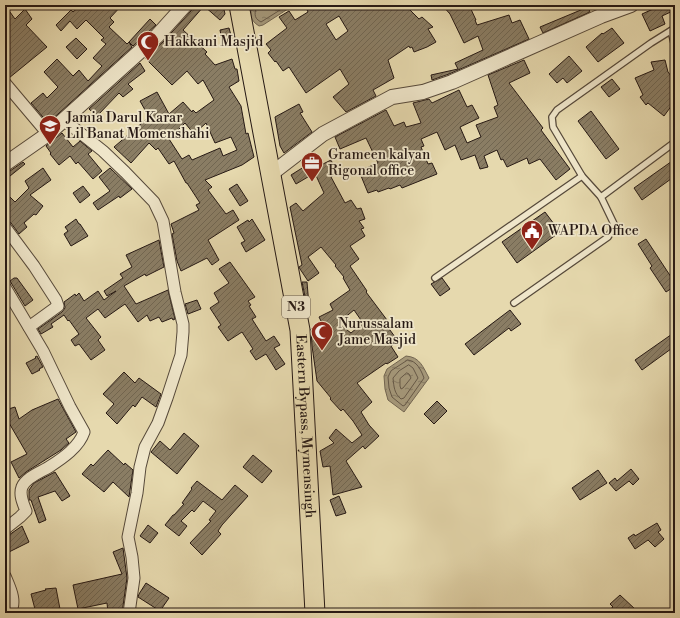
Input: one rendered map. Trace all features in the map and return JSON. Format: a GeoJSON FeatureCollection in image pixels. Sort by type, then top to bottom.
{"type":"FeatureCollection","features":[{"type":"Feature","properties":{"kind":"highway","name":"Eastern Bypass, Mymensingh"},"geometry":{"type":"LineString","coordinates":[[239,5],[300,330],[315,613]]}},
{"type":"Feature","properties":{"kind":"street"},"geometry":{"type":"LineString","coordinates":[[5,164],[48,134],[64,120],[157,36],[186,5]]}},
{"type":"Feature","properties":{"kind":"street"},"geometry":{"type":"LineString","coordinates":[[271,174],[324,134],[392,97],[424,92],[452,82],[601,16],[631,5]]}},
{"type":"Feature","properties":{"kind":"street"},"geometry":{"type":"LineString","coordinates":[[5,83],[48,134]]}},
{"type":"Feature","properties":{"kind":"street"},"geometry":{"type":"LineString","coordinates":[[64,120],[103,151],[154,202],[163,221],[175,292],[183,324],[181,355],[158,422],[145,446],[140,467],[137,493],[128,537],[134,578],[129,613]]}},
{"type":"Feature","properties":{"kind":"street"},"geometry":{"type":"LineString","coordinates":[[5,227],[34,266],[56,300],[58,306],[29,327]]}},
{"type":"Feature","properties":{"kind":"street"},"geometry":{"type":"LineString","coordinates":[[5,287],[43,351],[70,407],[84,432],[81,440],[67,453],[52,465],[26,480],[22,486],[21,493],[21,500],[26,511],[5,529]]}},
{"type":"Feature","properties":{"kind":"street"},"geometry":{"type":"LineString","coordinates":[[5,576],[12,595],[14,606],[10,613]]}},
{"type":"Feature","properties":{"kind":"lane"},"geometry":{"type":"LineString","coordinates":[[514,303],[608,238],[614,224],[601,197],[582,176],[554,127],[552,117],[557,110],[651,43],[673,30],[675,47]]}},
{"type":"Feature","properties":{"kind":"lane"},"geometry":{"type":"LineString","coordinates":[[601,197],[675,142]]}},
{"type":"Feature","properties":{"kind":"lane"},"geometry":{"type":"LineString","coordinates":[[435,278],[582,176]]}},
{"type":"Feature","properties":{"kind":"water"},"geometry":{"type":"Polygon","coordinates":[[[253,5],[294,5],[263,25],[259,26],[251,17],[253,5]]]}},
{"type":"Feature","properties":{"kind":"water"},"geometry":{"type":"Polygon","coordinates":[[[406,356],[418,360],[429,378],[404,412],[388,400],[384,376],[387,369],[406,356]]]}},
{"type":"Feature","properties":{"kind":"building"},"geometry":{"type":"Polygon","coordinates":[[[81,5],[122,5],[110,18],[114,22],[109,27],[127,44],[129,42],[132,47],[48,123],[31,103],[43,93],[47,98],[58,87],[44,72],[57,59],[73,76],[79,70],[88,81],[102,66],[93,58],[106,44],[101,40],[104,38],[86,20],[77,29],[70,21],[61,31],[56,25],[71,10],[73,12],[81,5]]]}},
{"type":"Feature","properties":{"kind":"building"},"geometry":{"type":"Polygon","coordinates":[[[193,5],[223,5],[225,14],[220,20],[204,6],[183,30],[207,52],[205,54],[215,65],[232,59],[235,69],[237,69],[239,81],[229,87],[241,106],[246,134],[248,133],[254,157],[242,165],[205,180],[212,187],[208,190],[226,214],[233,210],[239,220],[208,240],[219,260],[212,265],[207,258],[181,271],[177,261],[172,234],[174,233],[171,224],[199,210],[196,205],[200,203],[186,183],[174,161],[169,164],[158,148],[156,150],[149,143],[131,163],[114,147],[149,117],[140,101],[157,92],[169,114],[183,102],[192,112],[193,110],[196,113],[214,100],[203,80],[198,84],[187,71],[172,85],[145,58],[163,42],[191,11],[193,5]],[[185,123],[169,139],[182,159],[189,155],[192,160],[220,148],[223,156],[237,150],[231,137],[215,143],[206,123],[194,134],[185,123]]]}},
{"type":"Feature","properties":{"kind":"building"},"geometry":{"type":"Polygon","coordinates":[[[305,5],[405,5],[419,19],[422,17],[433,27],[428,29],[436,42],[414,52],[412,47],[410,48],[409,46],[388,60],[394,78],[373,90],[376,96],[346,112],[333,97],[349,84],[340,69],[306,93],[289,67],[283,71],[268,53],[271,50],[266,44],[287,28],[279,17],[289,11],[295,20],[308,12],[305,5]],[[339,16],[326,24],[336,40],[348,31],[339,16]]]}},
{"type":"Feature","properties":{"kind":"building"},"geometry":{"type":"Polygon","coordinates":[[[442,5],[469,5],[477,25],[509,15],[512,23],[520,20],[529,39],[432,80],[431,75],[458,69],[455,63],[483,50],[478,36],[464,43],[450,14],[442,5]]]}},
{"type":"Feature","properties":{"kind":"building"},"geometry":{"type":"Polygon","coordinates":[[[662,5],[675,5],[675,10],[662,16],[665,24],[650,31],[642,14],[662,5]]]}},
{"type":"Feature","properties":{"kind":"building"},"geometry":{"type":"Polygon","coordinates":[[[588,7],[590,12],[543,33],[540,27],[588,7]]]}},
{"type":"Feature","properties":{"kind":"building"},"geometry":{"type":"Polygon","coordinates":[[[25,9],[32,19],[26,25],[47,47],[9,78],[5,76],[5,16],[10,12],[15,19],[25,9]]]}},
{"type":"Feature","properties":{"kind":"building"},"geometry":{"type":"Polygon","coordinates":[[[150,19],[156,25],[133,46],[129,42],[150,19]]]}},
{"type":"Feature","properties":{"kind":"building"},"geometry":{"type":"Polygon","coordinates":[[[229,28],[232,39],[222,41],[220,30],[229,28]]]}},
{"type":"Feature","properties":{"kind":"building"},"geometry":{"type":"Polygon","coordinates":[[[612,28],[624,43],[598,62],[586,47],[602,33],[603,34],[612,28]]]}},
{"type":"Feature","properties":{"kind":"building"},"geometry":{"type":"Polygon","coordinates":[[[76,38],[87,49],[77,59],[66,47],[76,38]]]}},
{"type":"Feature","properties":{"kind":"building"},"geometry":{"type":"Polygon","coordinates":[[[569,56],[582,71],[567,83],[563,78],[557,83],[549,74],[569,56]]]}},
{"type":"Feature","properties":{"kind":"building"},"geometry":{"type":"Polygon","coordinates":[[[524,60],[530,73],[509,83],[543,128],[541,130],[570,169],[556,180],[540,159],[529,164],[527,158],[507,167],[503,159],[501,160],[497,150],[484,156],[488,167],[480,169],[475,155],[461,160],[455,145],[445,150],[437,132],[421,139],[424,146],[421,147],[428,164],[432,163],[437,174],[402,188],[400,185],[378,192],[377,190],[368,193],[359,171],[378,163],[366,138],[340,149],[335,137],[386,110],[394,126],[404,122],[406,127],[421,123],[413,103],[429,99],[432,103],[459,90],[467,107],[472,105],[479,118],[460,127],[467,143],[481,137],[476,125],[498,117],[494,107],[498,105],[488,75],[524,60]]]}},
{"type":"Feature","properties":{"kind":"building"},"geometry":{"type":"Polygon","coordinates":[[[665,60],[668,72],[675,81],[675,101],[664,116],[648,103],[646,105],[640,97],[643,95],[635,78],[654,70],[651,62],[665,60]]]}},
{"type":"Feature","properties":{"kind":"building"},"geometry":{"type":"Polygon","coordinates":[[[140,63],[145,71],[128,84],[133,89],[123,97],[119,93],[97,116],[89,109],[140,63]]]}},
{"type":"Feature","properties":{"kind":"building"},"geometry":{"type":"Polygon","coordinates":[[[612,79],[620,89],[609,97],[601,87],[612,79]]]}},
{"type":"Feature","properties":{"kind":"building"},"geometry":{"type":"Polygon","coordinates":[[[299,104],[303,112],[300,113],[312,132],[284,153],[280,146],[275,117],[299,104]]]}},
{"type":"Feature","properties":{"kind":"building"},"geometry":{"type":"Polygon","coordinates":[[[591,111],[619,149],[606,159],[578,121],[591,111]]]}},
{"type":"Feature","properties":{"kind":"building"},"geometry":{"type":"Polygon","coordinates":[[[62,133],[73,147],[80,141],[92,151],[88,154],[102,171],[93,179],[78,162],[76,164],[70,156],[59,165],[50,154],[51,153],[46,146],[62,133]]]}},
{"type":"Feature","properties":{"kind":"building"},"geometry":{"type":"Polygon","coordinates":[[[675,159],[675,176],[642,200],[634,188],[675,159]]]}},
{"type":"Feature","properties":{"kind":"building"},"geometry":{"type":"Polygon","coordinates":[[[331,160],[337,173],[331,177],[345,203],[351,200],[357,209],[361,208],[365,219],[359,221],[364,228],[361,229],[365,236],[350,246],[359,259],[350,266],[367,291],[366,292],[390,324],[387,326],[398,341],[391,346],[398,357],[387,364],[386,363],[357,383],[372,402],[361,412],[369,425],[379,436],[365,449],[363,446],[346,461],[362,487],[333,495],[330,466],[323,467],[320,451],[334,443],[329,438],[336,429],[352,443],[362,435],[343,409],[341,411],[317,381],[311,329],[323,325],[319,317],[333,310],[330,304],[350,290],[343,278],[344,277],[335,266],[336,265],[321,247],[308,257],[319,273],[308,281],[299,267],[302,265],[290,207],[296,203],[303,211],[324,193],[313,169],[331,160]],[[354,310],[338,323],[351,333],[363,323],[354,310]]]}},
{"type":"Feature","properties":{"kind":"building"},"geometry":{"type":"Polygon","coordinates":[[[23,162],[25,164],[5,180],[5,172],[10,171],[23,162]]]}},
{"type":"Feature","properties":{"kind":"building"},"geometry":{"type":"Polygon","coordinates":[[[307,165],[313,174],[296,184],[291,175],[307,165]]]}},
{"type":"Feature","properties":{"kind":"building"},"geometry":{"type":"Polygon","coordinates":[[[43,168],[51,180],[30,195],[43,206],[36,215],[34,214],[24,223],[27,227],[19,234],[11,223],[5,220],[5,192],[15,202],[29,188],[25,181],[43,168]]]}},
{"type":"Feature","properties":{"kind":"building"},"geometry":{"type":"Polygon","coordinates":[[[110,168],[132,189],[120,198],[119,196],[98,210],[93,203],[110,191],[99,177],[110,168]]]}},
{"type":"Feature","properties":{"kind":"building"},"geometry":{"type":"Polygon","coordinates":[[[237,184],[248,201],[240,206],[229,189],[237,184]]]}},
{"type":"Feature","properties":{"kind":"building"},"geometry":{"type":"Polygon","coordinates":[[[83,186],[90,195],[80,203],[73,193],[83,186]]]}},
{"type":"Feature","properties":{"kind":"building"},"geometry":{"type":"Polygon","coordinates":[[[545,212],[560,232],[517,263],[502,242],[545,212]]]}},
{"type":"Feature","properties":{"kind":"building"},"geometry":{"type":"Polygon","coordinates":[[[76,219],[88,236],[71,246],[64,234],[68,231],[65,227],[76,219]]]}},
{"type":"Feature","properties":{"kind":"building"},"geometry":{"type":"Polygon","coordinates":[[[252,219],[265,240],[246,252],[241,243],[245,241],[237,227],[248,220],[249,222],[252,219]]]}},
{"type":"Feature","properties":{"kind":"building"},"geometry":{"type":"Polygon","coordinates":[[[646,239],[675,283],[675,286],[666,292],[650,268],[652,266],[638,244],[646,239]]]}},
{"type":"Feature","properties":{"kind":"building"},"geometry":{"type":"Polygon","coordinates":[[[159,240],[164,267],[146,276],[145,274],[124,286],[136,304],[168,290],[175,319],[173,320],[172,318],[162,322],[159,317],[150,321],[147,315],[138,322],[125,304],[105,318],[98,309],[86,318],[101,337],[98,340],[105,350],[91,360],[79,344],[75,346],[71,340],[79,334],[64,315],[51,324],[53,327],[41,334],[38,329],[62,312],[65,308],[64,302],[75,294],[76,296],[79,293],[84,301],[98,291],[104,300],[116,291],[107,296],[104,291],[123,278],[120,274],[132,267],[126,255],[159,240]]]}},
{"type":"Feature","properties":{"kind":"building"},"geometry":{"type":"Polygon","coordinates":[[[230,262],[255,297],[248,301],[251,305],[249,306],[256,317],[252,319],[266,341],[274,336],[280,345],[274,348],[285,364],[276,370],[266,354],[256,360],[250,351],[253,349],[242,332],[228,341],[218,327],[221,325],[210,308],[219,302],[214,293],[229,283],[219,269],[230,262]]]}},
{"type":"Feature","properties":{"kind":"building"},"geometry":{"type":"Polygon","coordinates":[[[17,278],[33,300],[25,306],[10,281],[17,278]]]}},
{"type":"Feature","properties":{"kind":"building"},"geometry":{"type":"Polygon","coordinates":[[[442,278],[450,289],[440,296],[431,284],[442,278]]]}},
{"type":"Feature","properties":{"kind":"building"},"geometry":{"type":"Polygon","coordinates":[[[302,282],[307,282],[309,306],[307,306],[302,282]]]}},
{"type":"Feature","properties":{"kind":"building"},"geometry":{"type":"Polygon","coordinates":[[[197,300],[201,309],[188,314],[185,304],[197,300]]]}},
{"type":"Feature","properties":{"kind":"building"},"geometry":{"type":"Polygon","coordinates":[[[510,310],[521,324],[511,331],[509,328],[474,355],[465,344],[510,310]]]}},
{"type":"Feature","properties":{"kind":"building"},"geometry":{"type":"Polygon","coordinates":[[[675,332],[675,346],[642,370],[635,360],[675,332]]]}},
{"type":"Feature","properties":{"kind":"building"},"geometry":{"type":"Polygon","coordinates":[[[37,356],[43,367],[32,374],[26,363],[37,356]]]}},
{"type":"Feature","properties":{"kind":"building"},"geometry":{"type":"Polygon","coordinates":[[[124,372],[135,383],[139,378],[161,394],[156,407],[142,397],[135,407],[133,405],[117,424],[106,413],[114,404],[103,394],[124,372]]]}},
{"type":"Feature","properties":{"kind":"building"},"geometry":{"type":"Polygon","coordinates":[[[58,399],[76,432],[66,439],[69,443],[61,450],[19,478],[11,462],[27,454],[5,416],[5,410],[15,407],[19,419],[32,410],[58,399]]]}},
{"type":"Feature","properties":{"kind":"building"},"geometry":{"type":"Polygon","coordinates":[[[437,401],[447,411],[434,424],[424,414],[437,401]]]}},
{"type":"Feature","properties":{"kind":"building"},"geometry":{"type":"Polygon","coordinates":[[[184,433],[199,446],[177,474],[151,452],[160,441],[170,450],[184,433]]]}},
{"type":"Feature","properties":{"kind":"building"},"geometry":{"type":"Polygon","coordinates":[[[108,450],[124,465],[125,463],[133,470],[129,497],[113,482],[104,492],[82,474],[91,464],[93,466],[108,450]]]}},
{"type":"Feature","properties":{"kind":"building"},"geometry":{"type":"Polygon","coordinates":[[[253,455],[272,471],[262,483],[243,467],[253,455]]]}},
{"type":"Feature","properties":{"kind":"building"},"geometry":{"type":"Polygon","coordinates":[[[631,469],[639,479],[633,485],[629,481],[616,491],[609,483],[615,478],[617,481],[631,469]]]}},
{"type":"Feature","properties":{"kind":"building"},"geometry":{"type":"Polygon","coordinates":[[[598,470],[607,483],[580,500],[572,488],[598,470]]]}},
{"type":"Feature","properties":{"kind":"building"},"geometry":{"type":"Polygon","coordinates":[[[55,472],[70,496],[62,501],[55,491],[38,497],[46,520],[39,523],[31,500],[29,500],[29,490],[34,483],[55,472]]]}},
{"type":"Feature","properties":{"kind":"building"},"geometry":{"type":"Polygon","coordinates":[[[197,481],[222,500],[235,485],[248,496],[222,525],[218,531],[221,534],[202,555],[190,543],[211,521],[209,520],[216,511],[203,501],[194,512],[192,510],[181,521],[187,526],[179,536],[165,525],[184,504],[182,503],[197,481]]]}},
{"type":"Feature","properties":{"kind":"building"},"geometry":{"type":"Polygon","coordinates":[[[339,496],[346,513],[336,516],[330,500],[339,496]]]}},
{"type":"Feature","properties":{"kind":"building"},"geometry":{"type":"Polygon","coordinates":[[[657,523],[661,530],[658,532],[664,539],[655,547],[648,540],[635,549],[628,538],[634,534],[635,536],[657,523]]]}},
{"type":"Feature","properties":{"kind":"building"},"geometry":{"type":"Polygon","coordinates":[[[148,525],[158,533],[150,543],[140,536],[148,525]]]}},
{"type":"Feature","properties":{"kind":"building"},"geometry":{"type":"Polygon","coordinates":[[[22,526],[29,542],[5,554],[5,536],[22,526]]]}},
{"type":"Feature","properties":{"kind":"building"},"geometry":{"type":"Polygon","coordinates":[[[123,548],[127,578],[122,613],[108,613],[107,603],[78,609],[73,585],[122,574],[113,552],[123,548]]]}},
{"type":"Feature","properties":{"kind":"building"},"geometry":{"type":"Polygon","coordinates":[[[146,583],[169,598],[160,611],[138,597],[146,583]]]}},
{"type":"Feature","properties":{"kind":"building"},"geometry":{"type":"Polygon","coordinates":[[[56,588],[60,609],[51,611],[50,609],[36,613],[31,594],[46,590],[45,589],[56,588]]]}},
{"type":"Feature","properties":{"kind":"building"},"geometry":{"type":"Polygon","coordinates":[[[620,595],[635,609],[631,613],[605,613],[613,607],[610,604],[620,595]]]}},
{"type":"Feature","properties":{"kind":"place","name":"Hakkani Masjid"},"geometry":{"type":"Point","coordinates":[148,62]}},
{"type":"Feature","properties":{"kind":"place","name":"Jamia Darul Karar Lil Banat Momenshahi"},"geometry":{"type":"Point","coordinates":[50,146]}},
{"type":"Feature","properties":{"kind":"place","name":"Grameen kalyan Rigonal office"},"geometry":{"type":"Point","coordinates":[312,182]}},
{"type":"Feature","properties":{"kind":"place","name":"WAPDA Office"},"geometry":{"type":"Point","coordinates":[532,250]}},
{"type":"Feature","properties":{"kind":"place","name":"Nurussalam Jame Masjid"},"geometry":{"type":"Point","coordinates":[322,352]}}]}
